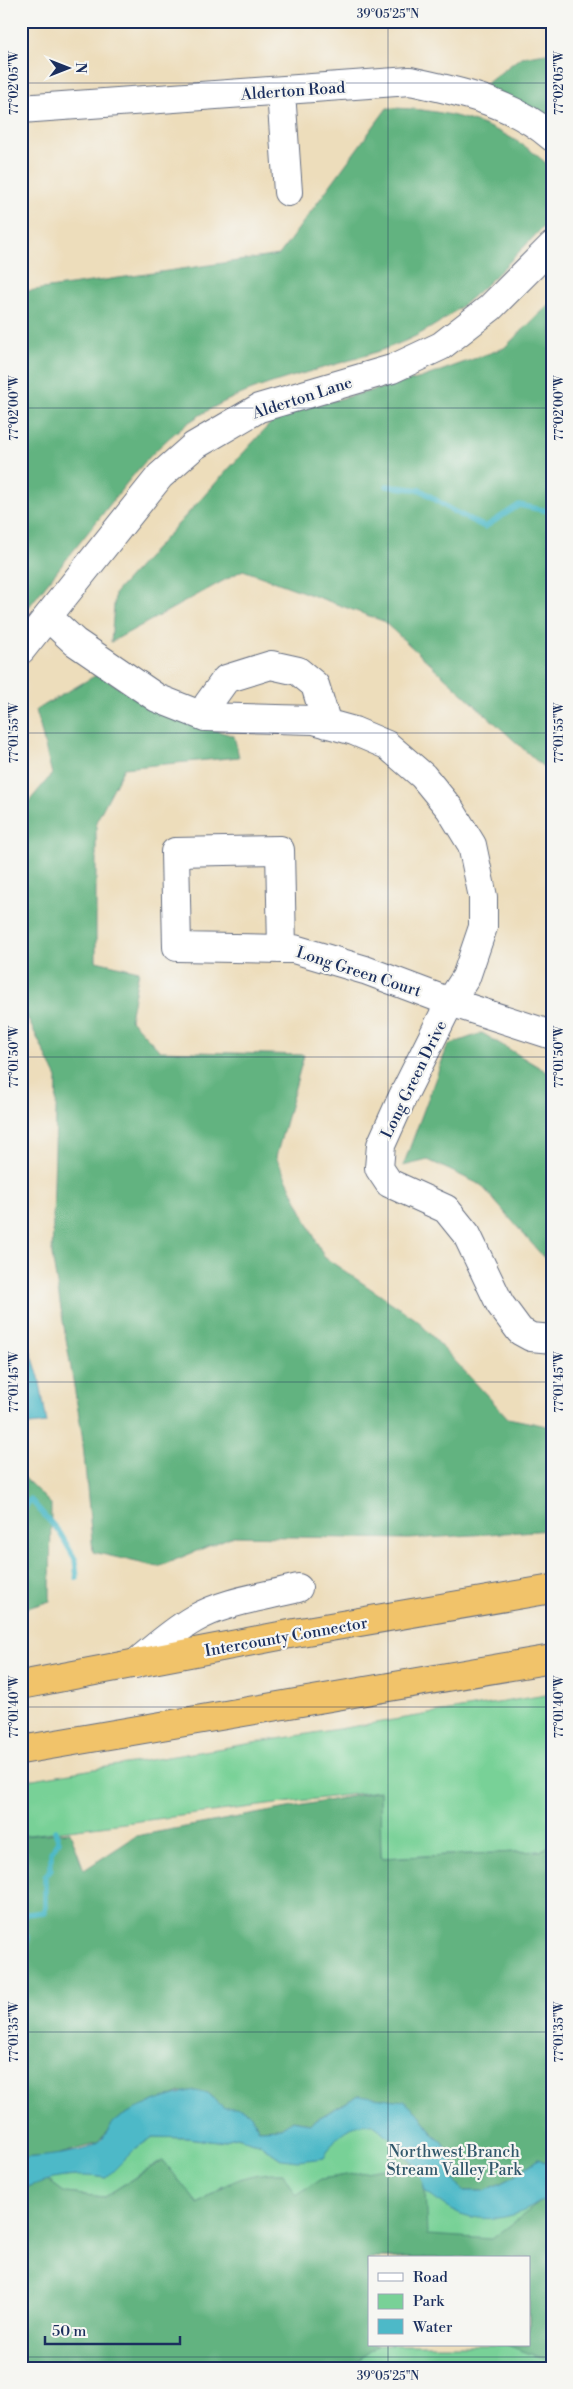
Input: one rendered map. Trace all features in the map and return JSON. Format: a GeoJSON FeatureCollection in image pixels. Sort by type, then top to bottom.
{"type":"FeatureCollection","features":[{"type":"Feature","properties":{"kind":"highway","name":"Intercounty Connector"},"geometry":{"type":"LineString","coordinates":[[21,1685],[295,1633],[552,1590]]}},
{"type":"Feature","properties":{"kind":"highway"},"geometry":{"type":"LineString","coordinates":[[21,1750],[552,1659]]}},
{"type":"Feature","properties":{"kind":"street","name":"Alderton Road"},"geometry":{"type":"LineString","coordinates":[[21,109],[281,92],[410,81],[473,94],[508,108],[540,126],[552,137]]}},
{"type":"Feature","properties":{"kind":"street"},"geometry":{"type":"LineString","coordinates":[[281,92],[288,192]]}},
{"type":"Feature","properties":{"kind":"street","name":"Alderton Lane"},"geometry":{"type":"LineString","coordinates":[[21,650],[160,476],[194,446],[259,408],[392,369],[441,346],[490,308],[552,246]]}},
{"type":"Feature","properties":{"kind":"street","name":"Long Green Drive"},"geometry":{"type":"LineString","coordinates":[[48,616],[75,642],[156,698],[204,717],[314,720],[354,731],[387,745],[423,776],[450,810],[472,845],[483,897],[483,927],[466,977],[450,1002],[381,1145],[379,1168],[389,1183],[446,1209],[466,1235],[500,1304],[520,1332],[531,1337],[552,1339]]}},
{"type":"Feature","properties":{"kind":"street"},"geometry":{"type":"LineString","coordinates":[[204,717],[208,704],[226,679],[271,665],[298,671],[315,685],[327,724]]}},
{"type":"Feature","properties":{"kind":"street","name":"Long Green Court"},"geometry":{"type":"LineString","coordinates":[[282,949],[280,850],[175,852],[177,947],[282,949],[294,949],[365,970],[450,1002]]}},
{"type":"Feature","properties":{"kind":"street","name":"Long Green Drive"},"geometry":{"type":"LineString","coordinates":[[450,1002],[552,1034]]}},
{"type":"Feature","properties":{"kind":"street"},"geometry":{"type":"LineString","coordinates":[[135,1664],[162,1641],[194,1619],[210,1611],[298,1588]]}},
{"type":"Feature","properties":{"kind":"green space"},"geometry":{"type":"Polygon","coordinates":[[[552,52],[552,137],[473,94],[521,57],[552,52]]]}},
{"type":"Feature","properties":{"kind":"green space"},"geometry":{"type":"Polygon","coordinates":[[[387,108],[432,111],[454,116],[496,130],[516,141],[552,169],[552,218],[484,287],[466,303],[427,330],[379,351],[247,392],[222,403],[183,427],[144,462],[21,617],[21,292],[279,255],[387,108]]]}},
{"type":"Feature","properties":{"kind":"green space"},"geometry":{"type":"Polygon","coordinates":[[[552,302],[552,775],[383,621],[243,570],[111,642],[115,593],[278,415],[421,378],[504,348],[552,302]]]}},
{"type":"Feature","properties":{"kind":"green space"},"geometry":{"type":"Polygon","coordinates":[[[98,674],[162,714],[234,736],[239,757],[124,768],[96,822],[96,961],[139,971],[130,1019],[160,1051],[304,1055],[276,1157],[324,1257],[417,1320],[508,1418],[552,1427],[552,1530],[409,1539],[233,1536],[158,1567],[93,1552],[82,1434],[52,1255],[57,1078],[21,1005],[21,811],[52,774],[36,710],[98,674]]]}},
{"type":"Feature","properties":{"kind":"green space"},"geometry":{"type":"Polygon","coordinates":[[[482,1033],[552,1075],[552,1267],[481,1185],[428,1160],[403,1166],[448,1045],[482,1033]]]}},
{"type":"Feature","properties":{"kind":"green space"},"geometry":{"type":"Polygon","coordinates":[[[21,1474],[51,1504],[50,1601],[21,1610],[21,1474]]]}},
{"type":"Feature","properties":{"kind":"green space"},"geometry":{"type":"Polygon","coordinates":[[[552,1694],[552,1844],[541,1851],[381,1858],[379,1791],[21,1836],[21,1781],[552,1694]]]}},
{"type":"Feature","properties":{"kind":"green space"},"geometry":{"type":"Polygon","coordinates":[[[380,1791],[381,1858],[541,1851],[552,1844],[552,2165],[538,2159],[513,2177],[485,2191],[463,2191],[453,2178],[452,2160],[443,2142],[431,2132],[421,2116],[359,2095],[310,2123],[292,2120],[281,2128],[258,2129],[224,2108],[208,2093],[180,2092],[115,2121],[98,2143],[53,2156],[21,2158],[21,1836],[70,1832],[84,1870],[136,1836],[380,1791]]]}},
{"type":"Feature","properties":{"kind":"green space","name":"Northwest Branch Stream Valley Park"},"geometry":{"type":"Polygon","coordinates":[[[552,1949],[552,2368],[60,2368],[224,2185],[198,2204],[162,2160],[104,2197],[65,2193],[46,2179],[86,2175],[106,2178],[135,2149],[153,2137],[188,2138],[218,2142],[236,2137],[258,2143],[281,2159],[552,1949]]]}},
{"type":"Feature","properties":{"kind":"green space"},"geometry":{"type":"Polygon","coordinates":[[[398,2145],[421,2176],[425,2191],[427,2235],[492,2239],[552,2193],[552,2362],[510,2346],[530,2346],[530,2256],[368,2256],[368,2346],[377,2346],[348,2368],[21,2368],[21,2190],[46,2179],[65,2193],[104,2197],[163,2160],[198,2204],[228,2184],[258,2174],[283,2173],[295,2195],[321,2179],[391,2168],[398,2145]]]}},
{"type":"Feature","properties":{"kind":"water"},"geometry":{"type":"Polygon","coordinates":[[[28,1343],[39,1377],[47,1423],[21,1426],[21,1344],[28,1343]]]}},
{"type":"Feature","properties":{"kind":"water"},"geometry":{"type":"Polygon","coordinates":[[[196,2090],[208,2093],[224,2108],[237,2108],[246,2111],[253,2118],[258,2129],[281,2128],[292,2120],[310,2123],[359,2095],[404,2101],[421,2116],[431,2132],[443,2142],[452,2160],[453,2178],[463,2191],[485,2191],[513,2177],[538,2159],[552,2165],[552,2193],[531,2207],[509,2216],[485,2218],[456,2212],[425,2191],[417,2171],[404,2153],[389,2137],[372,2124],[355,2126],[342,2133],[337,2137],[324,2158],[298,2161],[281,2159],[258,2143],[236,2137],[218,2142],[188,2138],[153,2137],[135,2149],[106,2178],[63,2177],[21,2190],[21,2158],[60,2154],[90,2147],[97,2144],[104,2137],[114,2122],[129,2112],[166,2098],[196,2090]]]}},
{"type":"Feature","properties":{"kind":"waterway"},"geometry":{"type":"LineString","coordinates":[[387,486],[421,490],[451,510],[485,527],[519,505],[552,512]]}},
{"type":"Feature","properties":{"kind":"waterway"},"geometry":{"type":"LineString","coordinates":[[21,1516],[30,1499],[60,1533],[75,1559],[77,1578]]}},
{"type":"Feature","properties":{"kind":"waterway"},"geometry":{"type":"LineString","coordinates":[[21,1921],[27,1914],[45,1912],[45,1876],[51,1869],[51,1852],[59,1841],[55,1831]]}},
{"type":"Feature","properties":{"kind":"waterway"},"geometry":{"type":"LineString","coordinates":[[21,1928],[28,1938],[21,1960]]}}]}
